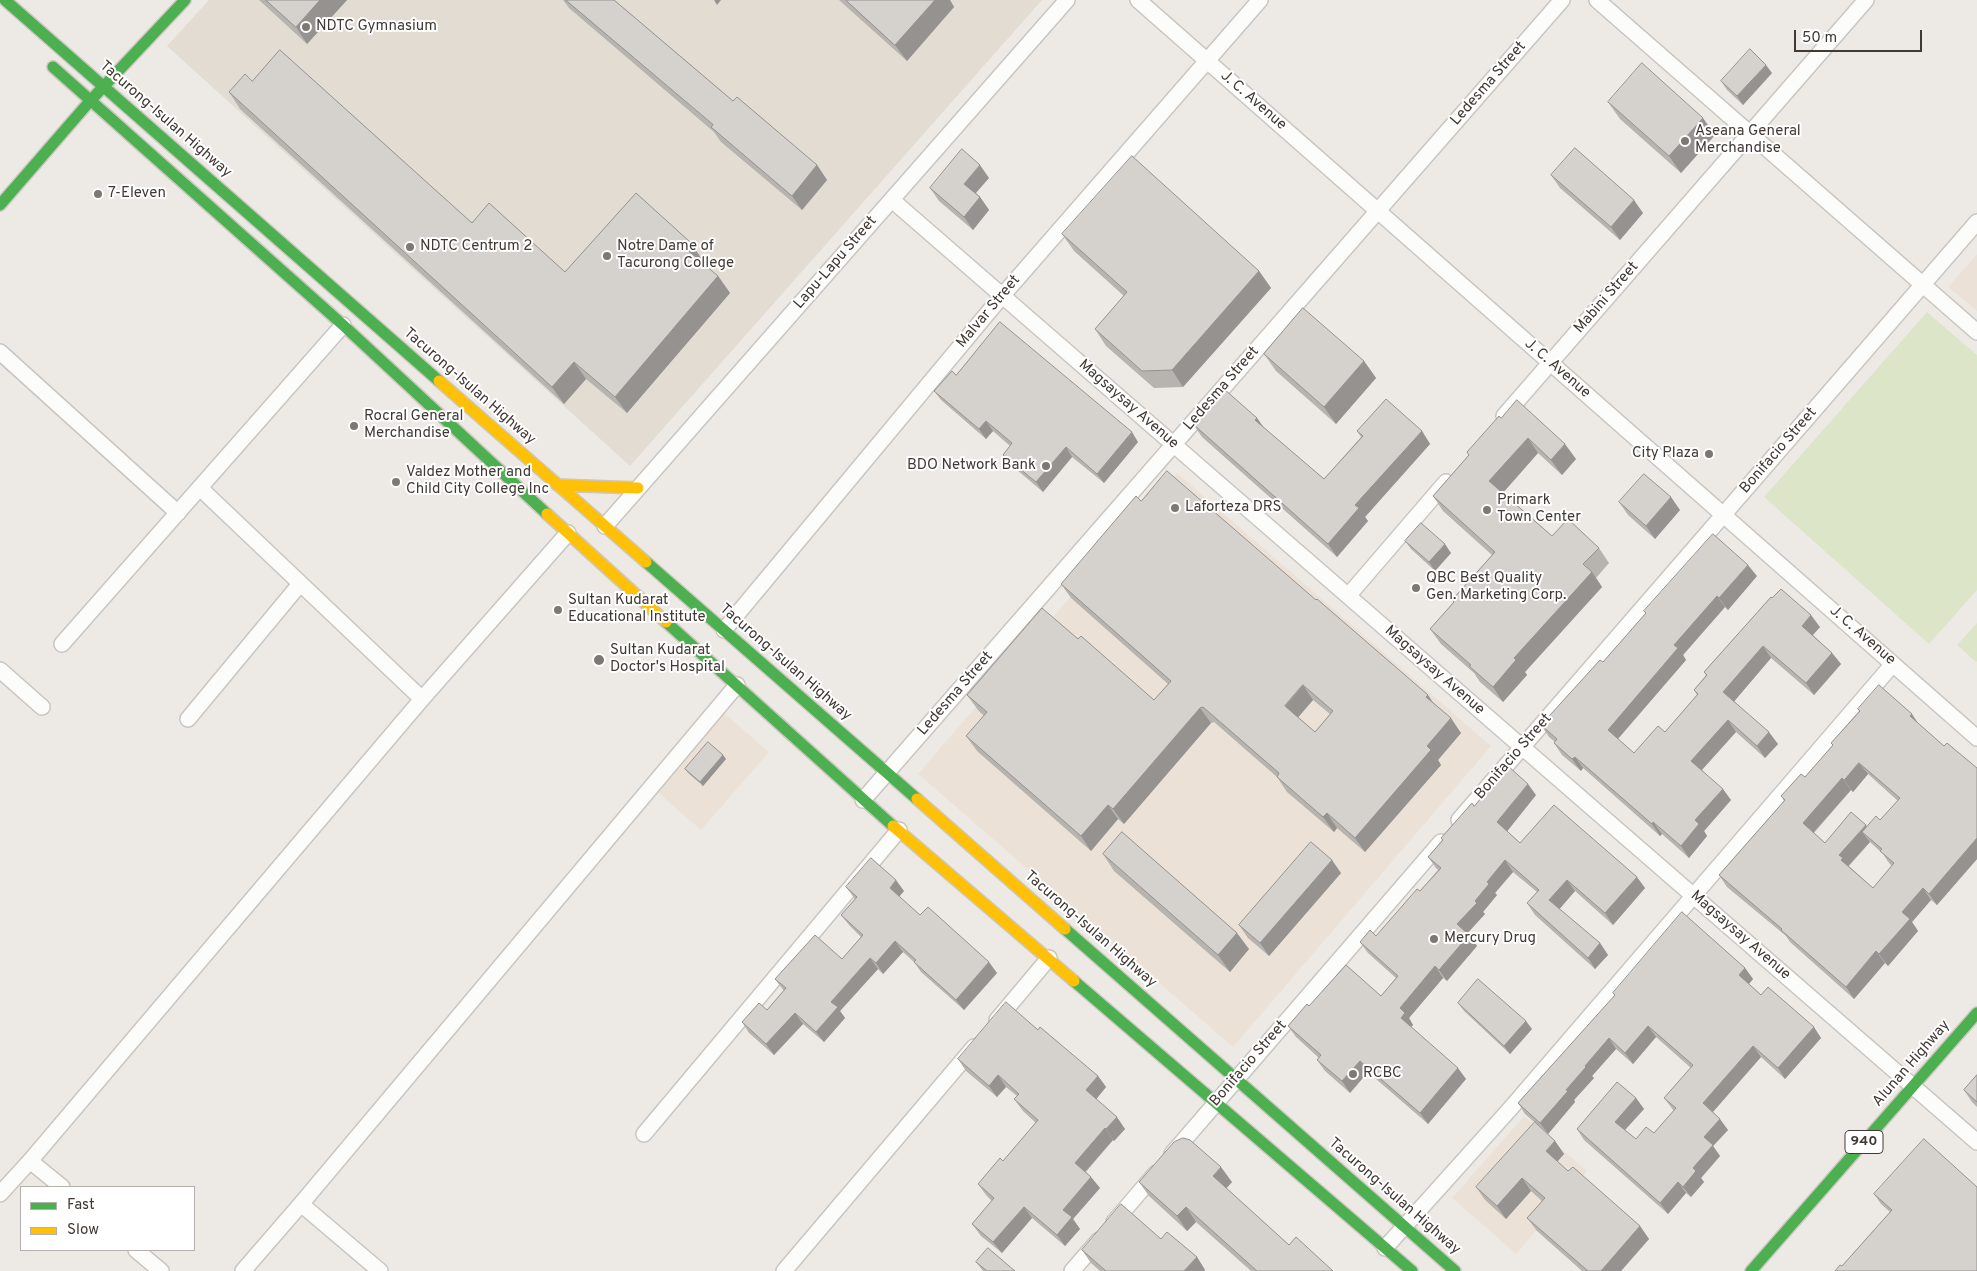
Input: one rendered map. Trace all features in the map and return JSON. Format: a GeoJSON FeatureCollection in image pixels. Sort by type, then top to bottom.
{"type":"FeatureCollection","features":[{"type":"Feature","properties":{"kind":"main road","name":"Tacurong-Isulan Highway"},"geometry":{"type":"LineString","coordinates":[[5,0],[1455,1271]]}},
{"type":"Feature","properties":{"kind":"main road"},"geometry":{"type":"LineString","coordinates":[[0,205],[90,100],[185,0]]}},
{"type":"Feature","properties":{"kind":"main road"},"geometry":{"type":"LineString","coordinates":[[42,56],[343,326],[568,534],[863,800],[1412,1271]]}},
{"type":"Feature","properties":{"kind":"main road"},"geometry":{"type":"LineString","coordinates":[[557,485],[638,488]]}},
{"type":"Feature","properties":{"kind":"main road","name":"Alunan Highway"},"geometry":{"type":"LineString","coordinates":[[1751,1271],[1977,1013]]}},
{"type":"Feature","properties":{"kind":"street","name":"Lapu-Lapu Street"},"geometry":{"type":"LineString","coordinates":[[605,526],[1067,0]]}},
{"type":"Feature","properties":{"kind":"street","name":"J. C. Avenue"},"geometry":{"type":"LineString","coordinates":[[1138,0],[1977,738]]}},
{"type":"Feature","properties":{"kind":"street","name":"Malvar Street"},"geometry":{"type":"LineString","coordinates":[[724,630],[1002,296],[1260,0]]}},
{"type":"Feature","properties":{"kind":"street","name":"Ledesma Street"},"geometry":{"type":"LineString","coordinates":[[863,800],[1562,0]]}},
{"type":"Feature","properties":{"kind":"street"},"geometry":{"type":"LineString","coordinates":[[1597,0],[1977,332]]}},
{"type":"Feature","properties":{"kind":"street","name":"Mabini Street"},"geometry":{"type":"LineString","coordinates":[[1492,430],[1866,0]]}},
{"type":"Feature","properties":{"kind":"street","name":"Magsaysay Avenue"},"geometry":{"type":"LineString","coordinates":[[892,200],[1977,1142]]}},
{"type":"Feature","properties":{"kind":"street","name":"Bonifacio Street"},"geometry":{"type":"LineString","coordinates":[[1076,1270],[1236,1078],[1977,222]]}},
{"type":"Feature","properties":{"kind":"street"},"geometry":{"type":"LineString","coordinates":[[62,644],[343,326]]}},
{"type":"Feature","properties":{"kind":"street"},"geometry":{"type":"LineString","coordinates":[[0,352],[178,513]]}},
{"type":"Feature","properties":{"kind":"street"},"geometry":{"type":"LineString","coordinates":[[1348,596],[1459,468]]}},
{"type":"Feature","properties":{"kind":"street"},"geometry":{"type":"LineString","coordinates":[[200,488],[422,699]]}},
{"type":"Feature","properties":{"kind":"street"},"geometry":{"type":"LineString","coordinates":[[0,1194],[422,699],[568,534]]}},
{"type":"Feature","properties":{"kind":"street"},"geometry":{"type":"LineString","coordinates":[[188,719],[300,584]]}},
{"type":"Feature","properties":{"kind":"street"},"geometry":{"type":"LineString","coordinates":[[1385,1248],[1510,1109],[1893,664]]}},
{"type":"Feature","properties":{"kind":"street"},"geometry":{"type":"LineString","coordinates":[[0,670],[42,707]]}},
{"type":"Feature","properties":{"kind":"street"},"geometry":{"type":"LineString","coordinates":[[243,1271],[736,685]]}},
{"type":"Feature","properties":{"kind":"street"},"geometry":{"type":"LineString","coordinates":[[644,1134],[898,830]]}},
{"type":"Feature","properties":{"kind":"street"},"geometry":{"type":"LineString","coordinates":[[784,1271],[1049,958]]}},
{"type":"Feature","properties":{"kind":"street"},"geometry":{"type":"LineString","coordinates":[[30,1161],[61,1186]]}},
{"type":"Feature","properties":{"kind":"street"},"geometry":{"type":"LineString","coordinates":[[301,1204],[380,1271]]}},
{"type":"Feature","properties":{"kind":"street"},"geometry":{"type":"LineString","coordinates":[[137,1251],[161,1271]]}},
{"type":"Feature","properties":{"kind":"shaded area","name":"Notre Dame of Tacurong College"},"geometry":{"type":"Polygon","coordinates":[[[209,0],[1042,0],[630,466],[167,46],[209,0]]]}},
{"type":"Feature","properties":{"kind":"shaded area"},"geometry":{"type":"Polygon","coordinates":[[[1977,254],[1977,311],[1948,287],[1977,254]]]}},
{"type":"Feature","properties":{"kind":"shaded area"},"geometry":{"type":"Polygon","coordinates":[[[1177,473],[1491,746],[1233,1047],[918,774],[1177,473]]]}},
{"type":"Feature","properties":{"kind":"shaded area"},"geometry":{"type":"Polygon","coordinates":[[[724,713],[769,752],[701,830],[657,792],[724,713]]]}},
{"type":"Feature","properties":{"kind":"shaded area"},"geometry":{"type":"Polygon","coordinates":[[[1524,1116],[1587,1171],[1516,1254],[1452,1198],[1524,1116]]]}},
{"type":"Feature","properties":{"kind":"green space"},"geometry":{"type":"Polygon","coordinates":[[[1927,312],[1977,355],[1977,590],[1929,644],[1764,497],[1927,312]]]}},
{"type":"Feature","properties":{"kind":"green space"},"geometry":{"type":"Polygon","coordinates":[[[1977,623],[1977,661],[1976,662],[1957,645],[1977,623]]]}},
{"type":"Feature","properties":{"kind":"building"},"geometry":{"type":"Polygon","coordinates":[[[266,0],[320,0],[296,27],[266,0]]]}},
{"type":"Feature","properties":{"kind":"building"},"geometry":{"type":"Polygon","coordinates":[[[566,0],[614,0],[733,101],[737,97],[817,165],[792,196],[711,127],[713,125],[566,0]]]}},
{"type":"Feature","properties":{"kind":"building"},"geometry":{"type":"Polygon","coordinates":[[[846,0],[935,0],[895,45],[846,0]]]}},
{"type":"Feature","properties":{"kind":"building"},"geometry":{"type":"Polygon","coordinates":[[[1750,49],[1766,65],[1737,96],[1721,81],[1750,49]]]}},
{"type":"Feature","properties":{"kind":"building"},"geometry":{"type":"Polygon","coordinates":[[[280,50],[472,223],[489,203],[565,272],[636,193],[690,242],[685,248],[718,276],[615,397],[574,362],[552,387],[229,92],[245,74],[252,81],[280,50]]]}},
{"type":"Feature","properties":{"kind":"building"},"geometry":{"type":"Polygon","coordinates":[[[1642,63],[1703,118],[1669,156],[1608,102],[1642,63]]]}},
{"type":"Feature","properties":{"kind":"building"},"geometry":{"type":"Polygon","coordinates":[[[1575,148],[1634,200],[1611,227],[1551,175],[1575,148]]]}},
{"type":"Feature","properties":{"kind":"building"},"geometry":{"type":"Polygon","coordinates":[[[962,149],[980,165],[964,184],[980,197],[964,217],[930,188],[962,149]]]}},
{"type":"Feature","properties":{"kind":"building"},"geometry":{"type":"Polygon","coordinates":[[[1132,156],[1259,271],[1172,370],[1142,371],[1095,329],[1127,292],[1062,234],[1132,156]]]}},
{"type":"Feature","properties":{"kind":"building"},"geometry":{"type":"Polygon","coordinates":[[[1303,308],[1364,361],[1324,407],[1264,354],[1303,308]]]}},
{"type":"Feature","properties":{"kind":"building"},"geometry":{"type":"Polygon","coordinates":[[[1000,322],[1132,432],[1097,474],[1066,447],[1036,482],[1003,455],[1012,443],[986,421],[979,429],[934,391],[952,371],[956,375],[1000,322]]]}},
{"type":"Feature","properties":{"kind":"building"},"geometry":{"type":"Polygon","coordinates":[[[1224,389],[1257,418],[1255,420],[1324,479],[1363,436],[1357,431],[1386,399],[1422,431],[1355,505],[1359,508],[1328,544],[1193,424],[1224,389]]]}},
{"type":"Feature","properties":{"kind":"building"},"geometry":{"type":"Polygon","coordinates":[[[1517,400],[1565,444],[1551,460],[1528,438],[1489,481],[1552,536],[1568,519],[1599,548],[1583,564],[1592,572],[1514,658],[1516,660],[1493,687],[1430,629],[1454,602],[1452,600],[1495,552],[1433,496],[1469,455],[1467,452],[1499,416],[1501,418],[1517,400]]]}},
{"type":"Feature","properties":{"kind":"building"},"geometry":{"type":"Polygon","coordinates":[[[1167,471],[1428,695],[1426,697],[1451,718],[1427,746],[1431,750],[1355,838],[1327,813],[1323,817],[1277,777],[1279,773],[1203,707],[1200,708],[1113,809],[1108,805],[1081,836],[966,736],[987,712],[967,695],[1042,608],[1078,639],[1081,636],[1154,700],[1171,681],[1061,584],[1136,496],[1141,501],[1167,471]],[[1303,685],[1285,706],[1315,732],[1333,711],[1303,685]]]}},
{"type":"Feature","properties":{"kind":"building"},"geometry":{"type":"Polygon","coordinates":[[[1644,474],[1671,497],[1646,526],[1619,502],[1644,474]]]}},
{"type":"Feature","properties":{"kind":"building"},"geometry":{"type":"Polygon","coordinates":[[[1421,523],[1445,544],[1429,562],[1405,541],[1421,523]]]}},
{"type":"Feature","properties":{"kind":"building"},"geometry":{"type":"Polygon","coordinates":[[[1713,534],[1748,565],[1719,598],[1717,596],[1674,645],[1678,648],[1608,730],[1634,753],[1658,726],[1665,732],[1698,694],[1694,690],[1707,675],[1704,672],[1771,597],[1781,589],[1811,615],[1802,626],[1832,653],[1806,683],[1763,646],[1723,692],[1769,732],[1757,746],[1728,720],[1691,761],[1723,789],[1695,820],[1699,824],[1681,846],[1653,822],[1652,824],[1575,757],[1572,759],[1554,743],[1557,739],[1541,725],[1600,660],[1603,662],[1646,613],[1644,611],[1713,534]]]}},
{"type":"Feature","properties":{"kind":"building"},"geometry":{"type":"Polygon","coordinates":[[[1879,685],[1944,746],[1947,743],[1977,768],[1977,838],[1929,894],[1923,888],[1902,912],[1910,919],[1879,954],[1876,951],[1846,987],[1719,875],[1785,800],[1781,796],[1801,774],[1805,777],[1833,745],[1831,743],[1860,711],[1858,709],[1879,685]],[[1859,763],[1844,780],[1842,778],[1803,823],[1825,843],[1851,812],[1866,825],[1839,855],[1843,858],[1841,860],[1873,888],[1894,863],[1880,851],[1882,849],[1862,832],[1876,816],[1880,820],[1900,798],[1859,763]]]}},
{"type":"Feature","properties":{"kind":"building"},"geometry":{"type":"Polygon","coordinates":[[[708,742],[723,755],[700,782],[685,769],[708,742]]]}},
{"type":"Feature","properties":{"kind":"building"},"geometry":{"type":"Polygon","coordinates":[[[1508,766],[1528,784],[1497,822],[1520,843],[1554,805],[1637,877],[1605,913],[1567,880],[1549,900],[1600,943],[1588,958],[1527,903],[1539,890],[1505,860],[1487,882],[1489,884],[1475,901],[1477,903],[1457,924],[1469,935],[1439,970],[1435,966],[1400,1008],[1405,1013],[1401,1018],[1458,1068],[1420,1113],[1360,1061],[1342,1081],[1317,1060],[1321,1055],[1288,1026],[1346,965],[1381,996],[1398,976],[1360,942],[1370,930],[1376,936],[1417,889],[1420,891],[1441,868],[1428,857],[1443,840],[1441,838],[1472,803],[1474,806],[1508,766]]]}},
{"type":"Feature","properties":{"kind":"building"},"geometry":{"type":"Polygon","coordinates":[[[1122,832],[1237,933],[1218,955],[1103,854],[1122,832]]]}},
{"type":"Feature","properties":{"kind":"building"},"geometry":{"type":"Polygon","coordinates":[[[1311,842],[1332,860],[1260,943],[1239,925],[1311,842]]]}},
{"type":"Feature","properties":{"kind":"building"},"geometry":{"type":"Polygon","coordinates":[[[871,858],[896,880],[890,888],[920,915],[928,907],[989,962],[956,1000],[914,962],[916,960],[895,941],[876,963],[870,958],[831,1002],[838,1007],[816,1032],[795,1013],[766,1044],[742,1022],[759,1003],[767,1010],[786,988],[775,979],[815,935],[842,959],[863,935],[841,915],[857,897],[846,887],[871,858]]]}},
{"type":"Feature","properties":{"kind":"building"},"geometry":{"type":"Polygon","coordinates":[[[1682,912],[1745,968],[1739,975],[1761,995],[1768,987],[1814,1027],[1778,1068],[1753,1046],[1703,1103],[1720,1119],[1704,1137],[1713,1145],[1693,1168],[1696,1171],[1683,1187],[1678,1182],[1660,1203],[1577,1129],[1617,1082],[1636,1098],[1615,1122],[1636,1139],[1646,1127],[1654,1133],[1676,1108],[1664,1098],[1693,1065],[1648,1026],[1625,1053],[1609,1038],[1566,1090],[1568,1091],[1540,1123],[1518,1103],[1615,995],[1613,993],[1682,912]]]}},
{"type":"Feature","properties":{"kind":"building"},"geometry":{"type":"Polygon","coordinates":[[[1478,979],[1526,1021],[1504,1046],[1458,1003],[1478,979]]]}},
{"type":"Feature","properties":{"kind":"building"},"geometry":{"type":"Polygon","coordinates":[[[1006,1002],[1038,1030],[1040,1027],[1098,1076],[1086,1090],[1117,1117],[1075,1163],[1091,1177],[1063,1210],[1072,1217],[1057,1235],[1024,1207],[993,1242],[972,1224],[994,1198],[978,1184],[1000,1158],[1003,1161],[1038,1120],[1014,1099],[1019,1094],[998,1075],[989,1086],[958,1059],[1006,1002]]]}},
{"type":"Feature","properties":{"kind":"building"},"geometry":{"type":"Polygon","coordinates":[[[1977,1075],[1977,1102],[1964,1090],[1977,1075]]]}},
{"type":"Feature","properties":{"kind":"building"},"geometry":{"type":"Polygon","coordinates":[[[1535,1122],[1555,1141],[1546,1151],[1568,1171],[1573,1167],[1640,1226],[1601,1271],[1588,1271],[1527,1218],[1545,1198],[1522,1178],[1497,1206],[1476,1187],[1535,1122]]]}},
{"type":"Feature","properties":{"kind":"building"},"geometry":{"type":"Polygon","coordinates":[[[1183,1138],[1190,1140],[1221,1167],[1213,1176],[1289,1245],[1296,1237],[1333,1271],[1257,1271],[1186,1207],[1177,1216],[1139,1182],[1174,1142],[1183,1138]]]}},
{"type":"Feature","properties":{"kind":"building"},"geometry":{"type":"Polygon","coordinates":[[[1924,1139],[1977,1187],[1977,1271],[1835,1271],[1840,1265],[1842,1266],[1892,1210],[1874,1194],[1924,1139]]]}},
{"type":"Feature","properties":{"kind":"building"},"geometry":{"type":"Polygon","coordinates":[[[1121,1204],[1161,1239],[1167,1232],[1197,1257],[1184,1271],[1106,1271],[1082,1250],[1121,1204]]]}},
{"type":"Feature","properties":{"kind":"building"},"geometry":{"type":"Polygon","coordinates":[[[988,1248],[1015,1271],[987,1271],[976,1262],[988,1248]]]}},
{"type":"Feature","properties":{"kind":"traffic: fast"},"geometry":{"type":"LineString","coordinates":[[5,0],[439,381]]}},
{"type":"Feature","properties":{"kind":"traffic: fast"},"geometry":{"type":"LineString","coordinates":[[0,205],[90,101],[185,0]]}},
{"type":"Feature","properties":{"kind":"traffic: fast"},"geometry":{"type":"LineString","coordinates":[[53,67],[343,325],[547,514]]}},
{"type":"Feature","properties":{"kind":"traffic: fast"},"geometry":{"type":"LineString","coordinates":[[646,562],[917,799]]}},
{"type":"Feature","properties":{"kind":"traffic: fast"},"geometry":{"type":"LineString","coordinates":[[666,622],[893,826]]}},
{"type":"Feature","properties":{"kind":"traffic: fast"},"geometry":{"type":"LineString","coordinates":[[1065,929],[1455,1271]]}},
{"type":"Feature","properties":{"kind":"traffic: fast"},"geometry":{"type":"LineString","coordinates":[[1074,981],[1412,1271]]}},
{"type":"Feature","properties":{"kind":"traffic: fast"},"geometry":{"type":"LineString","coordinates":[[1751,1271],[1977,1013]]}},
{"type":"Feature","properties":{"kind":"traffic: slow"},"geometry":{"type":"LineString","coordinates":[[439,381],[646,562]]}},
{"type":"Feature","properties":{"kind":"traffic: slow"},"geometry":{"type":"LineString","coordinates":[[557,485],[638,488]]}},
{"type":"Feature","properties":{"kind":"traffic: slow"},"geometry":{"type":"LineString","coordinates":[[547,514],[666,622]]}},
{"type":"Feature","properties":{"kind":"traffic: slow"},"geometry":{"type":"LineString","coordinates":[[917,799],[1065,929]]}},
{"type":"Feature","properties":{"kind":"traffic: slow"},"geometry":{"type":"LineString","coordinates":[[893,826],[1074,981]]}},
{"type":"Feature","properties":{"kind":"place","name":"NDTC Gymnasium"},"geometry":{"type":"Point","coordinates":[306,27]}},
{"type":"Feature","properties":{"kind":"place","name":"Aseana General Merchandise"},"geometry":{"type":"Point","coordinates":[1685,141]}},
{"type":"Feature","properties":{"kind":"place","name":"7-Eleven"},"geometry":{"type":"Point","coordinates":[98,194]}},
{"type":"Feature","properties":{"kind":"place","name":"NDTC Centrum 2"},"geometry":{"type":"Point","coordinates":[410,247]}},
{"type":"Feature","properties":{"kind":"place","name":"Notre Dame of Tacurong College"},"geometry":{"type":"Point","coordinates":[607,256]}},
{"type":"Feature","properties":{"kind":"place","name":"Rocral General Merchandise"},"geometry":{"type":"Point","coordinates":[354,426]}},
{"type":"Feature","properties":{"kind":"place","name":"City Plaza"},"geometry":{"type":"Point","coordinates":[1709,454]}},
{"type":"Feature","properties":{"kind":"place","name":"BDO Network Bank"},"geometry":{"type":"Point","coordinates":[1046,466]}},
{"type":"Feature","properties":{"kind":"place","name":"Valdez Mother and Child City College Inc"},"geometry":{"type":"Point","coordinates":[396,482]}},
{"type":"Feature","properties":{"kind":"place","name":"Laforteza DRS"},"geometry":{"type":"Point","coordinates":[1175,508]}},
{"type":"Feature","properties":{"kind":"place","name":"Primark Town Center"},"geometry":{"type":"Point","coordinates":[1487,510]}},
{"type":"Feature","properties":{"kind":"place","name":"QBC Best Quality Gen. Marketing Corp."},"geometry":{"type":"Point","coordinates":[1416,588]}},
{"type":"Feature","properties":{"kind":"place","name":"Sultan Kudarat Educational Institute"},"geometry":{"type":"Point","coordinates":[558,610]}},
{"type":"Feature","properties":{"kind":"place","name":"Sultan Kudarat Doctor's Hospital"},"geometry":{"type":"Point","coordinates":[599,660]}},
{"type":"Feature","properties":{"kind":"place","name":"Mercury Drug"},"geometry":{"type":"Point","coordinates":[1434,939]}},
{"type":"Feature","properties":{"kind":"place","name":"RCBC"},"geometry":{"type":"Point","coordinates":[1353,1074]}}]}
